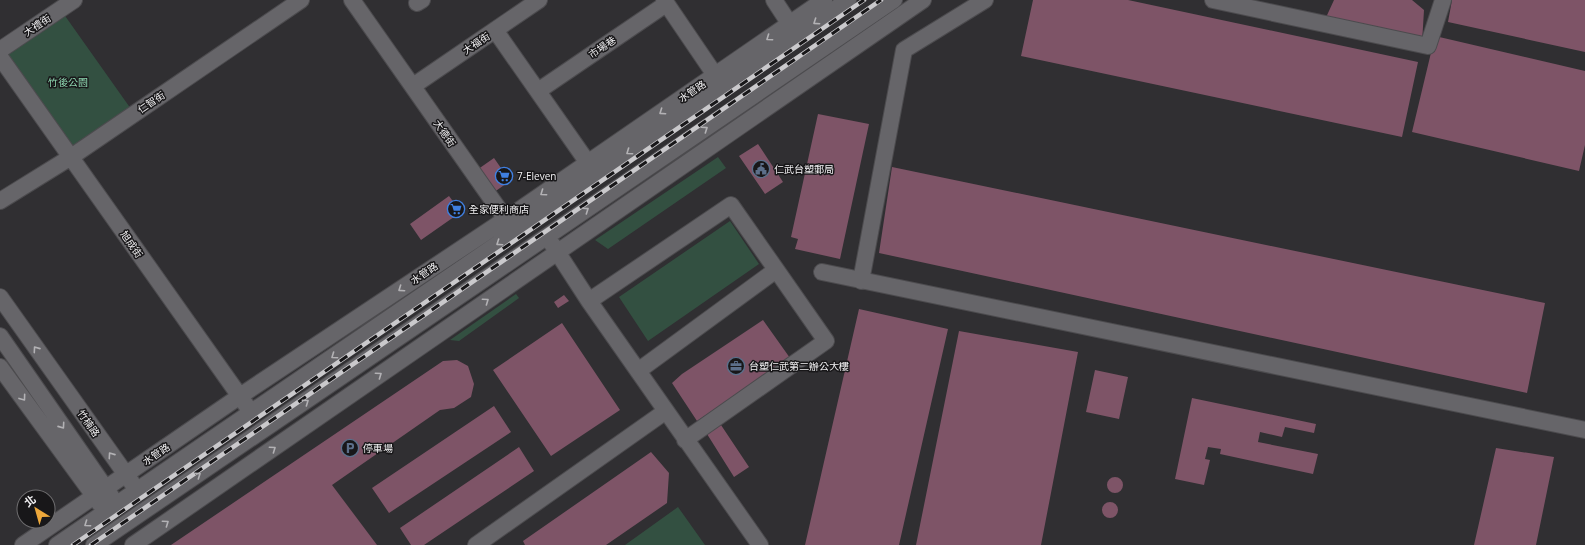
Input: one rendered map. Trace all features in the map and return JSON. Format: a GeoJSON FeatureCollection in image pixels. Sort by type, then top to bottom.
{"type":"FeatureCollection","features":[{"type":"Feature","properties":{"kind":"street","name":"大禮街"},"geometry":{"type":"LineString","coordinates":[[0,50],[74,0]]}},
{"type":"Feature","properties":{"kind":"street","name":"仁智街"},"geometry":{"type":"LineString","coordinates":[[0,201],[71,157],[301,0]]}},
{"type":"Feature","properties":{"kind":"street","name":"大德街"},"geometry":{"type":"LineString","coordinates":[[352,0],[538,266]]}},
{"type":"Feature","properties":{"kind":"street","name":"大福街"},"geometry":{"type":"LineString","coordinates":[[413,86],[539,0]]}},
{"type":"Feature","properties":{"kind":"street"},"geometry":{"type":"LineString","coordinates":[[774,0],[793,29]]}},
{"type":"Feature","properties":{"kind":"street","name":"水管路"},"geometry":{"type":"LineString","coordinates":[[57,545],[515,232],[793,29],[824,0]]}},
{"type":"Feature","properties":{"kind":"street","name":"水管路"},"geometry":{"type":"LineString","coordinates":[[24,545],[240,396],[506,219],[716,75],[793,29],[848,0]]}},
{"type":"Feature","properties":{"kind":"street"},"geometry":{"type":"LineString","coordinates":[[94,545],[265,430],[894,0]]}},
{"type":"Feature","properties":{"kind":"street"},"geometry":{"type":"LineString","coordinates":[[133,545],[923,0]]}},
{"type":"Feature","properties":{"kind":"street"},"geometry":{"type":"LineString","coordinates":[[860,280],[904,50],[985,0]]}},
{"type":"Feature","properties":{"kind":"street"},"geometry":{"type":"LineString","coordinates":[[1213,0],[1428,46],[1443,0]]}},
{"type":"Feature","properties":{"kind":"street"},"geometry":{"type":"LineString","coordinates":[[665,2],[716,75]]}},
{"type":"Feature","properties":{"kind":"street","name":"市場巷"},"geometry":{"type":"LineString","coordinates":[[538,91],[665,2]]}},
{"type":"Feature","properties":{"kind":"street"},"geometry":{"type":"LineString","coordinates":[[495,30],[588,162]]}},
{"type":"Feature","properties":{"kind":"street","name":"旭成街"},"geometry":{"type":"LineString","coordinates":[[0,57],[265,430]]}},
{"type":"Feature","properties":{"kind":"street"},"geometry":{"type":"LineString","coordinates":[[589,301],[731,205],[826,341],[686,440]]}},
{"type":"Feature","properties":{"kind":"street"},"geometry":{"type":"LineString","coordinates":[[547,236],[589,301],[760,545]]}},
{"type":"Feature","properties":{"kind":"street"},"geometry":{"type":"LineString","coordinates":[[638,371],[776,270]]}},
{"type":"Feature","properties":{"kind":"street"},"geometry":{"type":"LineString","coordinates":[[822,272],[1585,430]]}},
{"type":"Feature","properties":{"kind":"street","name":"竹楠路"},"geometry":{"type":"LineString","coordinates":[[0,297],[125,475],[137,489],[147,536]]}},
{"type":"Feature","properties":{"kind":"street"},"geometry":{"type":"LineString","coordinates":[[0,336],[100,493]]}},
{"type":"Feature","properties":{"kind":"street"},"geometry":{"type":"LineString","coordinates":[[0,367],[112,507],[128,522],[147,536]]}},
{"type":"Feature","properties":{"kind":"street"},"geometry":{"type":"LineString","coordinates":[[476,545],[666,412]]}},
{"type":"Feature","properties":{"kind":"green space","name":"竹後公園"},"geometry":{"type":"Polygon","coordinates":[[[63,13],[131,109],[73,150],[5,55],[63,13]]]}},
{"type":"Feature","properties":{"kind":"green space"},"geometry":{"type":"Polygon","coordinates":[[[718,157],[726,168],[608,249],[595,240],[718,157]]]}},
{"type":"Feature","properties":{"kind":"green space"},"geometry":{"type":"Polygon","coordinates":[[[730,221],[759,264],[648,341],[619,297],[730,221]]]}},
{"type":"Feature","properties":{"kind":"green space"},"geometry":{"type":"Polygon","coordinates":[[[516,294],[519,298],[459,341],[450,340],[516,294]]]}},
{"type":"Feature","properties":{"kind":"green space"},"geometry":{"type":"Polygon","coordinates":[[[678,507],[705,545],[625,545],[678,507]]]}},
{"type":"Feature","properties":{"kind":"building"},"geometry":{"type":"Polygon","coordinates":[[[1033,0],[1128,0],[1418,62],[1402,137],[1021,56],[1033,0]]]}},
{"type":"Feature","properties":{"kind":"building"},"geometry":{"type":"Polygon","coordinates":[[[1334,0],[1412,0],[1424,10],[1422,43],[1323,24],[1334,0]]]}},
{"type":"Feature","properties":{"kind":"building"},"geometry":{"type":"Polygon","coordinates":[[[1452,0],[1585,0],[1585,52],[1448,22],[1452,0]]]}},
{"type":"Feature","properties":{"kind":"building"},"geometry":{"type":"Polygon","coordinates":[[[1435,36],[1585,71],[1585,145],[1579,171],[1412,132],[1435,36]]]}},
{"type":"Feature","properties":{"kind":"building"},"geometry":{"type":"Polygon","coordinates":[[[818,114],[869,124],[840,259],[795,249],[798,239],[791,237],[818,114]]]}},
{"type":"Feature","properties":{"kind":"building","name":"仁武台塑郵局"},"geometry":{"type":"Polygon","coordinates":[[[758,144],[783,182],[765,194],[739,156],[758,144]]]}},
{"type":"Feature","properties":{"kind":"building"},"geometry":{"type":"Polygon","coordinates":[[[494,158],[510,181],[490,195],[474,172],[494,158]]]}},
{"type":"Feature","properties":{"kind":"building"},"geometry":{"type":"Polygon","coordinates":[[[892,167],[1545,303],[1527,393],[879,253],[892,167]]]}},
{"type":"Feature","properties":{"kind":"building"},"geometry":{"type":"Polygon","coordinates":[[[449,196],[461,212],[421,240],[410,224],[449,196]]]}},
{"type":"Feature","properties":{"kind":"building"},"geometry":{"type":"Polygon","coordinates":[[[564,295],[569,301],[558,308],[554,302],[564,295]]]}},
{"type":"Feature","properties":{"kind":"building"},"geometry":{"type":"Polygon","coordinates":[[[859,309],[948,329],[899,545],[805,545],[859,309]]]}},
{"type":"Feature","properties":{"kind":"building","name":"台塑仁武第二辦公大樓"},"geometry":{"type":"Polygon","coordinates":[[[763,320],[790,358],[697,421],[672,383],[682,374],[763,320]]]}},
{"type":"Feature","properties":{"kind":"building"},"geometry":{"type":"Polygon","coordinates":[[[562,323],[620,410],[551,456],[493,370],[562,323]]]}},
{"type":"Feature","properties":{"kind":"building"},"geometry":{"type":"Polygon","coordinates":[[[959,331],[1078,352],[1041,545],[916,545],[959,331]]]}},
{"type":"Feature","properties":{"kind":"building","name":"停車場"},"geometry":{"type":"Polygon","coordinates":[[[457,360],[468,366],[474,384],[471,397],[454,408],[440,410],[332,485],[377,545],[171,545],[443,361],[457,360]]]}},
{"type":"Feature","properties":{"kind":"building"},"geometry":{"type":"Polygon","coordinates":[[[1095,370],[1128,377],[1119,419],[1086,412],[1095,370]]]}},
{"type":"Feature","properties":{"kind":"building"},"geometry":{"type":"Polygon","coordinates":[[[1192,398],[1316,424],[1314,433],[1285,427],[1282,437],[1260,432],[1258,442],[1318,454],[1313,474],[1220,454],[1221,449],[1208,447],[1205,459],[1210,460],[1204,485],[1175,479],[1192,398]]]}},
{"type":"Feature","properties":{"kind":"building"},"geometry":{"type":"Polygon","coordinates":[[[494,406],[511,432],[389,513],[372,488],[494,406]]]}},
{"type":"Feature","properties":{"kind":"building"},"geometry":{"type":"Polygon","coordinates":[[[721,425],[749,467],[734,477],[707,434],[721,425]]]}},
{"type":"Feature","properties":{"kind":"building"},"geometry":{"type":"Polygon","coordinates":[[[519,447],[534,471],[424,545],[411,545],[400,528],[519,447]]]}},
{"type":"Feature","properties":{"kind":"building"},"geometry":{"type":"Polygon","coordinates":[[[1496,448],[1554,457],[1536,545],[1474,545],[1496,448]]]}},
{"type":"Feature","properties":{"kind":"building"},"geometry":{"type":"Polygon","coordinates":[[[651,452],[669,473],[667,503],[606,545],[525,545],[523,541],[651,452]]]}},
{"type":"Feature","properties":{"kind":"building"},"geometry":{"type":"Polygon","coordinates":[[[1115,477],[1121,479],[1123,485],[1121,491],[1115,493],[1109,491],[1107,485],[1109,479],[1115,477]]]}},
{"type":"Feature","properties":{"kind":"building"},"geometry":{"type":"Polygon","coordinates":[[[1110,502],[1116,504],[1118,510],[1116,516],[1110,518],[1104,516],[1102,510],[1104,504],[1110,502]]]}},
{"type":"Feature","properties":{"kind":"railway"},"geometry":{"type":"LineString","coordinates":[[73,545],[864,0]]}},
{"type":"Feature","properties":{"kind":"railway"},"geometry":{"type":"LineString","coordinates":[[91,545],[881,0]]}},
{"type":"Feature","properties":{"kind":"place","name":"仁武台塑郵局"},"geometry":{"type":"Point","coordinates":[761,169]}},
{"type":"Feature","properties":{"kind":"place","name":"7-Eleven"},"geometry":{"type":"Point","coordinates":[504,176]}},
{"type":"Feature","properties":{"kind":"place","name":"全家便利商店"},"geometry":{"type":"Point","coordinates":[456,209]}},
{"type":"Feature","properties":{"kind":"place","name":"台塑仁武第二辦公大樓"},"geometry":{"type":"Point","coordinates":[736,366]}},
{"type":"Feature","properties":{"kind":"place","name":"停車場"},"geometry":{"type":"Point","coordinates":[350,448]}}]}
